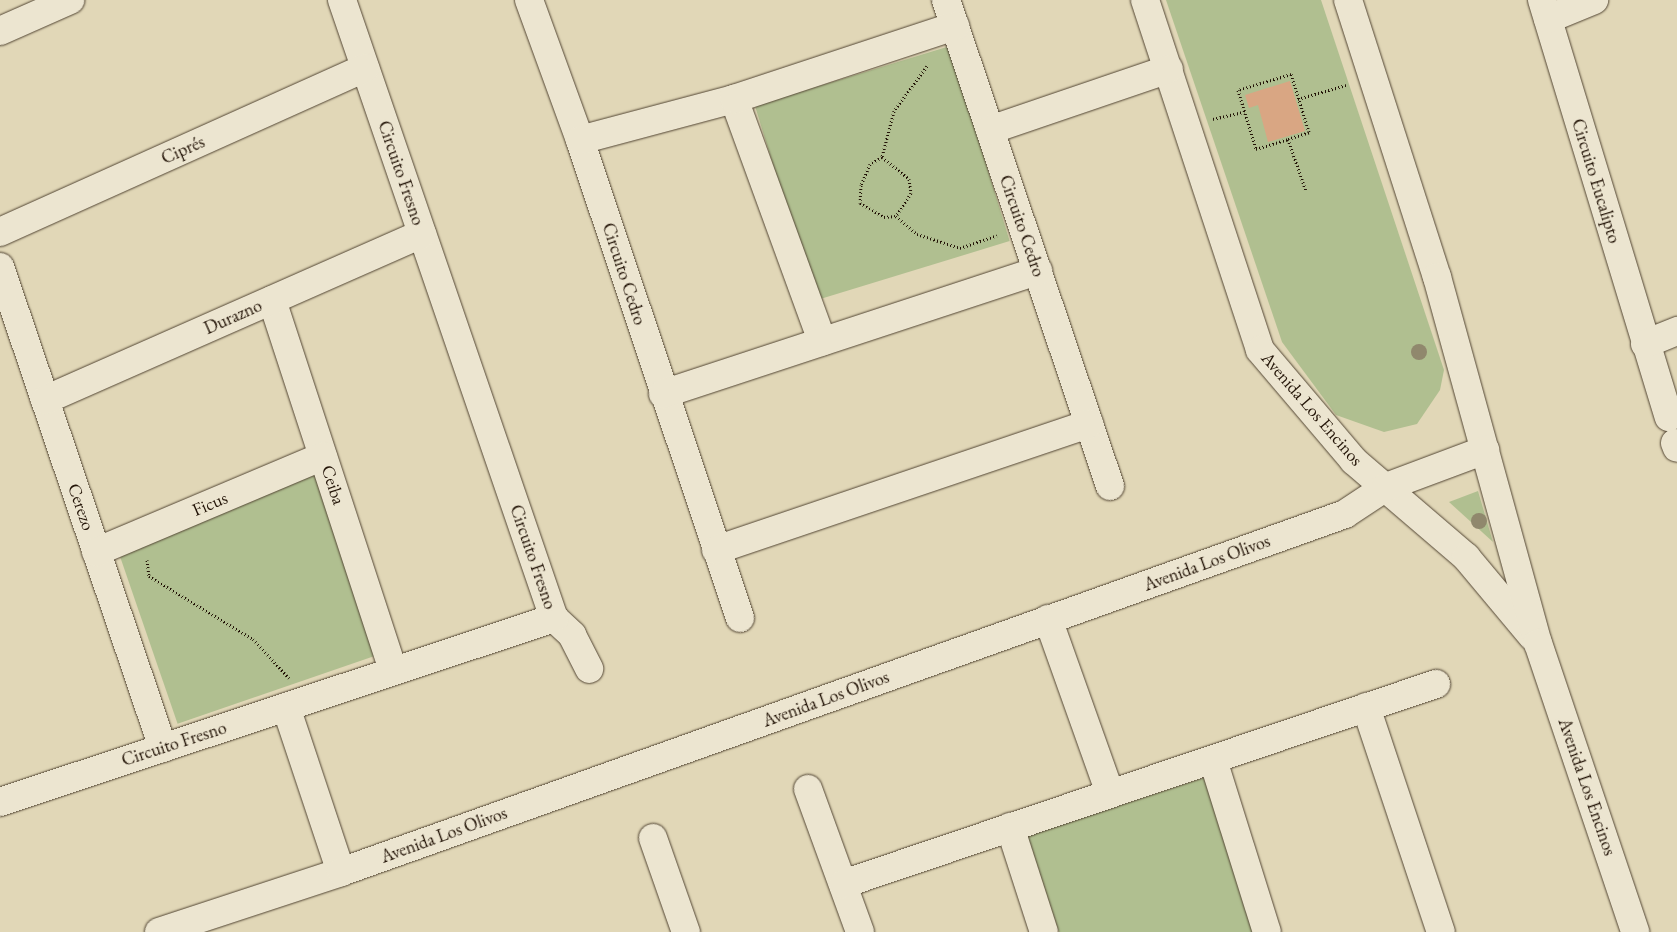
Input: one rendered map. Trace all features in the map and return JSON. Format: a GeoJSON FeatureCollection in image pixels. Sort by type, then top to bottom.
{"type":"FeatureCollection","features":[{"type":"Feature","properties":{"kind":"street"},"geometry":{"type":"LineString","coordinates":[[0,31],[70,0]]}},
{"type":"Feature","properties":{"kind":"street","name":"Circuito Fresno"},"geometry":{"type":"LineString","coordinates":[[1,798],[163,748],[554,618],[342,0]]}},
{"type":"Feature","properties":{"kind":"street","name":"Circuito Cedro"},"geometry":{"type":"LineString","coordinates":[[529,0],[580,140],[663,394],[740,618]]}},
{"type":"Feature","properties":{"kind":"street","name":"Circuito Cedro"},"geometry":{"type":"LineString","coordinates":[[946,0],[1110,486]]}},
{"type":"Feature","properties":{"kind":"street","name":"Avenida Los Encinos"},"geometry":{"type":"LineString","coordinates":[[1145,0],[1170,69],[1260,350],[1354,461],[1466,557],[1538,643]]}},
{"type":"Feature","properties":{"kind":"street","name":"Avenida Los Encinos"},"geometry":{"type":"LineString","coordinates":[[1348,0],[1437,277],[1538,643],[1635,932]]}},
{"type":"Feature","properties":{"kind":"street","name":"Circuito Eucalipto"},"geometry":{"type":"LineString","coordinates":[[1594,0],[1545,9],[1674,436]]}},
{"type":"Feature","properties":{"kind":"street"},"geometry":{"type":"LineString","coordinates":[[580,140],[734,99],[955,26]]}},
{"type":"Feature","properties":{"kind":"street","name":"Ciprés"},"geometry":{"type":"LineString","coordinates":[[0,232],[365,68]]}},
{"type":"Feature","properties":{"kind":"street"},"geometry":{"type":"LineString","coordinates":[[990,130],[1170,69]]}},
{"type":"Feature","properties":{"kind":"street"},"geometry":{"type":"LineString","coordinates":[[734,99],[822,341]]}},
{"type":"Feature","properties":{"kind":"street","name":"Durazno"},"geometry":{"type":"LineString","coordinates":[[45,400],[422,234]]}},
{"type":"Feature","properties":{"kind":"street","name":"Cerezo"},"geometry":{"type":"LineString","coordinates":[[0,267],[163,748]]}},
{"type":"Feature","properties":{"kind":"street"},"geometry":{"type":"LineString","coordinates":[[663,394],[1038,271]]}},
{"type":"Feature","properties":{"kind":"street","name":"Ceiba"},"geometry":{"type":"LineString","coordinates":[[272,300],[393,671]]}},
{"type":"Feature","properties":{"kind":"street"},"geometry":{"type":"LineString","coordinates":[[1645,344],[1677,332]]}},
{"type":"Feature","properties":{"kind":"street"},"geometry":{"type":"LineString","coordinates":[[716,550],[1089,424]]}},
{"type":"Feature","properties":{"kind":"street","name":"Avenida Los Olivos"},"geometry":{"type":"LineString","coordinates":[[159,932],[227,921],[341,872],[1345,514],[1386,487],[1485,450]]}},
{"type":"Feature","properties":{"kind":"street","name":"Ficus"},"geometry":{"type":"LineString","coordinates":[[96,552],[323,456]]}},
{"type":"Feature","properties":{"kind":"street"},"geometry":{"type":"LineString","coordinates":[[554,618],[572,635],[589,669]]}},
{"type":"Feature","properties":{"kind":"street"},"geometry":{"type":"LineString","coordinates":[[1048,619],[1110,793]]}},
{"type":"Feature","properties":{"kind":"street"},"geometry":{"type":"LineString","coordinates":[[843,884],[1436,684]]}},
{"type":"Feature","properties":{"kind":"street"},"geometry":{"type":"LineString","coordinates":[[298,703],[341,872]]}},
{"type":"Feature","properties":{"kind":"street"},"geometry":{"type":"LineString","coordinates":[[1366,707],[1440,932]]}},
{"type":"Feature","properties":{"kind":"street"},"geometry":{"type":"LineString","coordinates":[[1213,760],[1267,932]]}},
{"type":"Feature","properties":{"kind":"street"},"geometry":{"type":"LineString","coordinates":[[808,789],[860,932]]}},
{"type":"Feature","properties":{"kind":"street"},"geometry":{"type":"LineString","coordinates":[[1010,827],[1044,932]]}},
{"type":"Feature","properties":{"kind":"street"},"geometry":{"type":"LineString","coordinates":[[654,838],[686,932]]}},
{"type":"Feature","properties":{"kind":"path"},"geometry":{"type":"LineString","coordinates":[[934,64],[926,66],[894,111],[882,158],[870,164],[861,185],[860,203],[884,216],[896,216],[917,234],[960,248],[1005,232]]}},
{"type":"Feature","properties":{"kind":"path"},"geometry":{"type":"LineString","coordinates":[[1291,74],[1309,132],[1288,139],[1256,149],[1238,90],[1291,74]]}},
{"type":"Feature","properties":{"kind":"path"},"geometry":{"type":"LineString","coordinates":[[1298,99],[1374,78]]}},
{"type":"Feature","properties":{"kind":"path"},"geometry":{"type":"LineString","coordinates":[[1288,139],[1306,191]]}},
{"type":"Feature","properties":{"kind":"path"},"geometry":{"type":"LineString","coordinates":[[882,158],[909,179],[911,193],[896,216]]}},
{"type":"Feature","properties":{"kind":"path"},"geometry":{"type":"LineString","coordinates":[[142,532],[149,576],[253,638],[298,703]]}},
{"type":"Feature","properties":{"kind":"green space"},"geometry":{"type":"Polygon","coordinates":[[[1166,0],[1321,0],[1444,370],[1440,390],[1417,424],[1384,432],[1336,415],[1282,342],[1166,0]]]}},
{"type":"Feature","properties":{"kind":"green space"},"geometry":{"type":"Polygon","coordinates":[[[950,46],[1010,241],[815,301],[755,106],[950,46]]]}},
{"type":"Feature","properties":{"kind":"green space"},"geometry":{"type":"Polygon","coordinates":[[[319,471],[382,653],[178,724],[115,541],[319,471]]]}},
{"type":"Feature","properties":{"kind":"green space"},"geometry":{"type":"Polygon","coordinates":[[[1478,491],[1493,542],[1449,502],[1478,491]]]}},
{"type":"Feature","properties":{"kind":"green space"},"geometry":{"type":"Polygon","coordinates":[[[1206,777],[1254,932],[1059,932],[1027,836],[1206,777]]]}},
{"type":"Feature","properties":{"kind":"building"},"geometry":{"type":"Polygon","coordinates":[[[1290,81],[1305,131],[1268,142],[1258,105],[1249,108],[1245,95],[1290,81]]]}}]}
